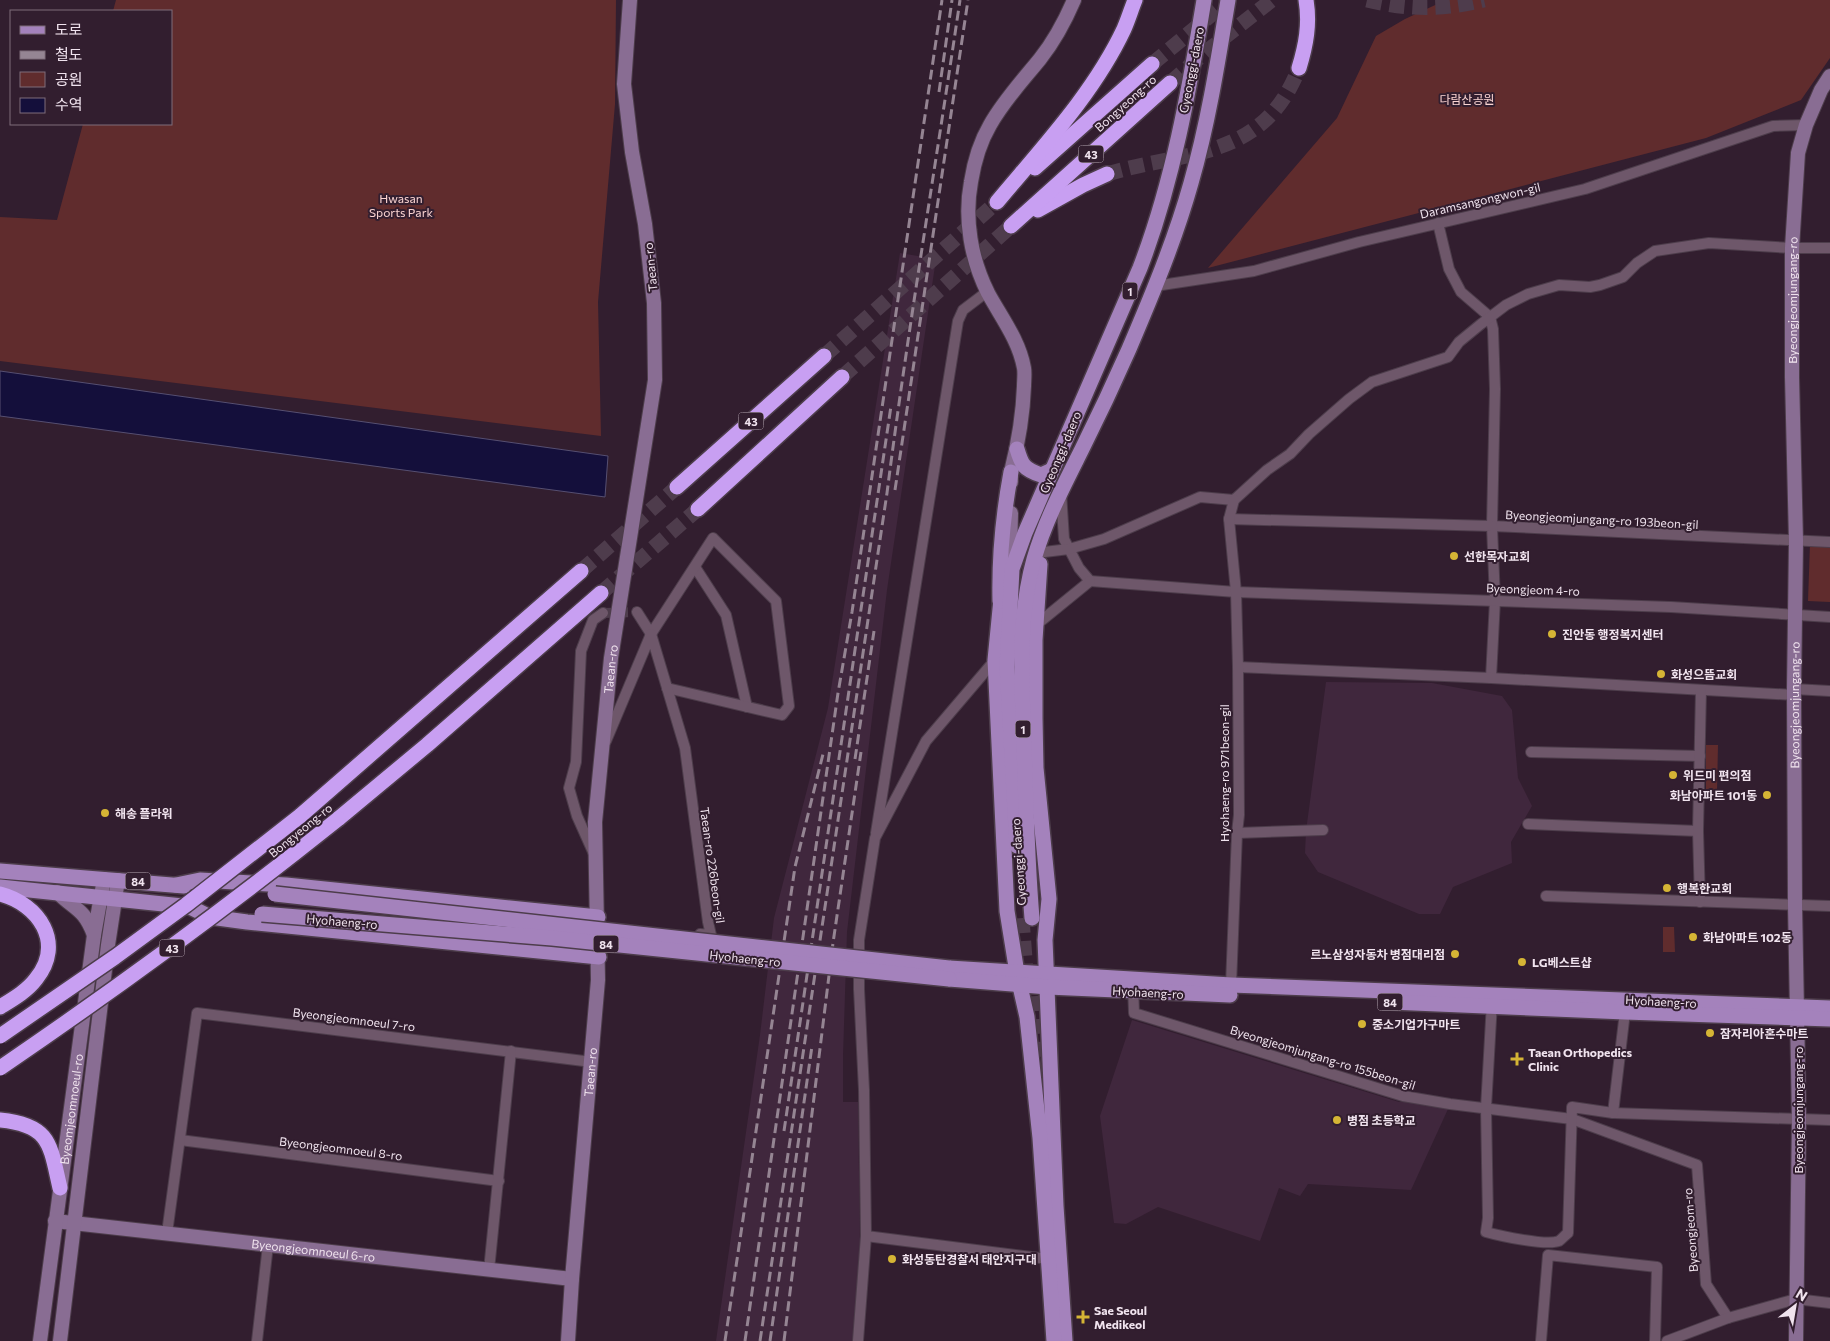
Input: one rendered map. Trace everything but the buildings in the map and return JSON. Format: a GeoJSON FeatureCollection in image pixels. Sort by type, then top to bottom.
{"type":"FeatureCollection","features":[{"type":"Feature","properties":{"kind":"highway","name":"Bongyeong-ro"},"geometry":{"type":"LineString","coordinates":[[1134,0],[1125,28],[1096,77],[1076,105],[997,202],[1152,64]]}},
{"type":"Feature","properties":{"kind":"highway"},"geometry":{"type":"LineString","coordinates":[[1299,68],[1305,47],[1308,23],[1306,0]]}},
{"type":"Feature","properties":{"kind":"highway","name":"Bongyeong-ro"},"geometry":{"type":"LineString","coordinates":[[1107,174],[1083,185],[1011,226],[1170,83]]}},
{"type":"Feature","properties":{"kind":"highway","name":"43"},"geometry":{"type":"LineString","coordinates":[[677,487],[824,356]]}},
{"type":"Feature","properties":{"kind":"highway","name":"43"},"geometry":{"type":"LineString","coordinates":[[698,509],[842,377]]}},
{"type":"Feature","properties":{"kind":"highway","name":"Bongyeong-ro"},"geometry":{"type":"LineString","coordinates":[[0,1036],[115,957],[186,905],[300,816],[581,571]]}},
{"type":"Feature","properties":{"kind":"highway","name":"Bongyeong-ro"},"geometry":{"type":"LineString","coordinates":[[0,1068],[145,968],[338,819],[434,739],[601,593]]}},
{"type":"Feature","properties":{"kind":"highway"},"geometry":{"type":"LineString","coordinates":[[0,894],[20,901],[35,912],[41,920],[46,933],[48,948],[44,967],[37,978],[27,989],[0,1007]]}},
{"type":"Feature","properties":{"kind":"highway"},"geometry":{"type":"LineString","coordinates":[[0,1120],[25,1125],[36,1130],[46,1139],[60,1188]]}},
{"type":"Feature","properties":{"kind":"main road","name":"Gyeonggi-daero"},"geometry":{"type":"LineString","coordinates":[[1204,0],[1170,176],[1154,231],[1140,268],[1025,533],[1012,569],[1007,667],[1014,805],[1027,918],[1021,643],[1026,598],[1039,550],[1061,490],[1128,352],[1155,286],[1191,184],[1220,50],[1228,0]]}},
{"type":"Feature","properties":{"kind":"main road"},"geometry":{"type":"LineString","coordinates":[[1016,449],[1021,464],[1031,472],[1041,476],[1052,470]]}},
{"type":"Feature","properties":{"kind":"main road"},"geometry":{"type":"LineString","coordinates":[[1011,472],[1004,508],[999,566],[1000,601],[995,660],[1007,911],[1018,979],[1027,1017],[1040,1138],[1054,1341]]}},
{"type":"Feature","properties":{"kind":"main road","name":"Gyeonggi-daero"},"geometry":{"type":"LineString","coordinates":[[1039,550],[1036,625],[1036,768],[1049,899],[1045,940],[1055,1196],[1065,1341]]}},
{"type":"Feature","properties":{"kind":"main road"},"geometry":{"type":"LineString","coordinates":[[1000,601],[1012,569]]}},
{"type":"Feature","properties":{"kind":"main road","name":"84"},"geometry":{"type":"LineString","coordinates":[[0,871],[275,894],[949,974]]}},
{"type":"Feature","properties":{"kind":"main road"},"geometry":{"type":"LineString","coordinates":[[176,885],[200,880],[286,885],[598,920]]}},
{"type":"Feature","properties":{"kind":"main road","name":"Hyohaeng-ro"},"geometry":{"type":"LineString","coordinates":[[0,887],[262,914],[1018,979],[1133,986],[1798,1013],[1830,1019]]}},
{"type":"Feature","properties":{"kind":"main road"},"geometry":{"type":"LineString","coordinates":[[188,906],[210,917],[599,957]]}},
{"type":"Feature","properties":{"kind":"main road","name":"Hyohaeng-ro"},"geometry":{"type":"LineString","coordinates":[[1133,986],[1231,985],[1492,1001],[1625,1012],[1798,1013],[1830,1008]]}},
{"type":"Feature","properties":{"kind":"street","name":"Taean-ro"},"geometry":{"type":"LineString","coordinates":[[568,1341],[599,957],[594,822],[611,658],[655,380],[654,303],[645,224],[632,152],[624,84],[630,0]]}},
{"type":"Feature","properties":{"kind":"street"},"geometry":{"type":"LineString","coordinates":[[1012,569],[1010,555],[1011,472],[1023,410],[1024,368],[1013,336],[988,291],[973,251],[969,206],[971,183],[977,155],[989,126],[1004,103],[1054,40],[1074,0]]}},
{"type":"Feature","properties":{"kind":"street","name":"Byeongjeomjungang-ro"},"geometry":{"type":"LineString","coordinates":[[1796,1341],[1799,1119],[1794,692],[1796,541],[1792,248],[1798,153],[1806,125],[1821,90],[1830,76]]}},
{"type":"Feature","properties":{"kind":"street","name":"Daramsangongwon-gil"},"geometry":{"type":"LineString","coordinates":[[1155,286],[1254,271],[1359,242],[1585,189],[1772,126],[1806,125]]}},
{"type":"Feature","properties":{"kind":"street"},"geometry":{"type":"LineString","coordinates":[[1438,223],[1449,269],[1461,292],[1490,317]]}},
{"type":"Feature","properties":{"kind":"street"},"geometry":{"type":"LineString","coordinates":[[1236,592],[1229,519],[1234,500],[1267,470],[1290,454],[1349,398],[1372,382],[1448,357],[1459,342],[1490,317],[1506,305],[1528,294],[1559,286],[1590,287],[1600,285],[1623,277],[1637,263],[1655,251],[1709,243],[1792,248],[1830,248]]}},
{"type":"Feature","properties":{"kind":"street"},"geometry":{"type":"LineString","coordinates":[[858,1341],[866,1236],[859,940],[958,321],[963,310],[988,291]]}},
{"type":"Feature","properties":{"kind":"street","name":"Byeongjeomjungang-ro 193beon-gil"},"geometry":{"type":"LineString","coordinates":[[1490,317],[1493,329],[1495,389],[1492,526],[1830,542]]}},
{"type":"Feature","properties":{"kind":"street"},"geometry":{"type":"LineString","coordinates":[[1036,625],[1090,581],[1079,568],[1064,539],[1061,490]]}},
{"type":"Feature","properties":{"kind":"street"},"geometry":{"type":"LineString","coordinates":[[1039,550],[1069,549],[1104,539],[1200,497],[1234,500]]}},
{"type":"Feature","properties":{"kind":"street"},"geometry":{"type":"LineString","coordinates":[[1229,519],[1492,526],[1495,600],[1491,678]]}},
{"type":"Feature","properties":{"kind":"street"},"geometry":{"type":"LineString","coordinates":[[602,751],[651,634],[713,538],[776,601],[789,706],[782,715],[667,688]]}},
{"type":"Feature","properties":{"kind":"street"},"geometry":{"type":"LineString","coordinates":[[695,567],[726,614],[747,707]]}},
{"type":"Feature","properties":{"kind":"street","name":"Byeongjeom 4-ro"},"geometry":{"type":"LineString","coordinates":[[1090,581],[1236,592],[1671,607],[1830,617]]}},
{"type":"Feature","properties":{"kind":"street","name":"Hyohaeng-ro 971beon-gil"},"geometry":{"type":"LineString","coordinates":[[1231,985],[1239,815],[1236,592]]}},
{"type":"Feature","properties":{"kind":"street","name":"Taean-ro 226beon-gil"},"geometry":{"type":"LineString","coordinates":[[598,920],[711,935],[685,748],[651,634],[637,612]]}},
{"type":"Feature","properties":{"kind":"street"},"geometry":{"type":"LineString","coordinates":[[595,856],[576,816],[569,788],[576,762],[582,651],[594,620],[603,613]]}},
{"type":"Feature","properties":{"kind":"street"},"geometry":{"type":"LineString","coordinates":[[875,838],[926,741],[995,660]]}},
{"type":"Feature","properties":{"kind":"street"},"geometry":{"type":"LineString","coordinates":[[1238,667],[1491,678],[1702,690],[1830,691]]}},
{"type":"Feature","properties":{"kind":"street"},"geometry":{"type":"LineString","coordinates":[[1700,902],[1698,831],[1702,690]]}},
{"type":"Feature","properties":{"kind":"street"},"geometry":{"type":"LineString","coordinates":[[1531,752],[1700,756]]}},
{"type":"Feature","properties":{"kind":"street"},"geometry":{"type":"LineString","coordinates":[[1528,824],[1698,831]]}},
{"type":"Feature","properties":{"kind":"street"},"geometry":{"type":"LineString","coordinates":[[1237,833],[1323,830]]}},
{"type":"Feature","properties":{"kind":"street","name":"Byeomjeomnoeul-ro"},"geometry":{"type":"LineString","coordinates":[[40,1341],[94,938],[111,879]]}},
{"type":"Feature","properties":{"kind":"street"},"geometry":{"type":"LineString","coordinates":[[57,892],[80,911],[89,922],[94,938],[104,941],[108,945]]}},
{"type":"Feature","properties":{"kind":"street"},"geometry":{"type":"LineString","coordinates":[[1546,896],[1830,906]]}},
{"type":"Feature","properties":{"kind":"street","name":"Byeomjeomnoeul-ro"},"geometry":{"type":"LineString","coordinates":[[60,1341],[108,945],[107,898]]}},
{"type":"Feature","properties":{"kind":"street","name":"Byeongjeomjungang-ro 155beon-gil"},"geometry":{"type":"LineString","coordinates":[[1133,986],[1134,1013],[1403,1096],[1572,1119],[1697,1165]]}},
{"type":"Feature","properties":{"kind":"street"},"geometry":{"type":"LineString","coordinates":[[1492,1001],[1486,1108],[1488,1218],[1486,1232],[1544,1242],[1558,1241],[1568,1233],[1572,1107],[1613,1113],[1830,1120]]}},
{"type":"Feature","properties":{"kind":"street","name":"Hyohaeng-ro"},"geometry":{"type":"LineString","coordinates":[[1613,1113],[1625,1012]]}},
{"type":"Feature","properties":{"kind":"street","name":"Byeongjeomnoeul 7-ro"},"geometry":{"type":"LineString","coordinates":[[167,1233],[197,1013],[511,1051]]}},
{"type":"Feature","properties":{"kind":"street"},"geometry":{"type":"LineString","coordinates":[[489,1270],[511,1051],[592,1062]]}},
{"type":"Feature","properties":{"kind":"street","name":"Byeongjeomnoeul 8-ro"},"geometry":{"type":"LineString","coordinates":[[180,1140],[499,1181]]}},
{"type":"Feature","properties":{"kind":"street"},"geometry":{"type":"LineString","coordinates":[[63,1162],[68,1167],[75,1168],[81,1166]]}},
{"type":"Feature","properties":{"kind":"street","name":"Byeongjeom-ro"},"geometry":{"type":"LineString","coordinates":[[1697,1165],[1706,1284],[1728,1318]]}},
{"type":"Feature","properties":{"kind":"street","name":"Byeongjeomnoeul 6-ro"},"geometry":{"type":"LineString","coordinates":[[56,1221],[572,1279]]}},
{"type":"Feature","properties":{"kind":"street"},"geometry":{"type":"LineString","coordinates":[[866,1236],[1048,1259]]}},
{"type":"Feature","properties":{"kind":"street"},"geometry":{"type":"LineString","coordinates":[[256,1341],[268,1245]]}},
{"type":"Feature","properties":{"kind":"street"},"geometry":{"type":"LineString","coordinates":[[1541,1341],[1548,1255],[1657,1267],[1655,1341]]}},
{"type":"Feature","properties":{"kind":"street"},"geometry":{"type":"LineString","coordinates":[[49,1275],[55,1272],[63,1273],[68,1277]]}},
{"type":"Feature","properties":{"kind":"street"},"geometry":{"type":"LineString","coordinates":[[1667,1341],[1728,1318],[1796,1299],[1830,1303]]}},
{"type":"Feature","properties":{"kind":"shaded area"},"geometry":{"type":"Polygon","coordinates":[[[900,253],[936,259],[887,590],[847,932],[843,1102],[858,1102],[860,1240],[854,1341],[716,1341],[760,1035],[774,918],[828,708],[900,253]]]}},
{"type":"Feature","properties":{"kind":"shaded area"},"geometry":{"type":"Polygon","coordinates":[[[1326,682],[1432,683],[1502,696],[1512,710],[1518,778],[1532,806],[1511,842],[1512,863],[1453,887],[1440,914],[1419,914],[1318,872],[1305,853],[1306,831],[1326,682]]]}},
{"type":"Feature","properties":{"kind":"shaded area"},"geometry":{"type":"Polygon","coordinates":[[[1132,1020],[1399,1102],[1426,1101],[1448,1109],[1411,1190],[1308,1184],[1300,1196],[1279,1188],[1260,1241],[1158,1207],[1126,1224],[1114,1223],[1100,1116],[1132,1020]]]}},
{"type":"Feature","properties":{"kind":"green space","name":"Hwasan Sports Park"},"geometry":{"type":"Polygon","coordinates":[[[116,0],[616,0],[615,104],[598,302],[601,436],[0,361],[0,217],[57,220],[83,125],[172,125],[172,10],[113,10],[116,0]]]}},
{"type":"Feature","properties":{"kind":"green space","name":"다람산공원"},"geometry":{"type":"Polygon","coordinates":[[[1446,0],[1830,0],[1830,58],[1801,100],[1706,138],[1208,268],[1337,118],[1376,36],[1405,19],[1446,0]]]}},
{"type":"Feature","properties":{"kind":"green space"},"geometry":{"type":"Polygon","coordinates":[[[1810,544],[1830,545],[1830,602],[1808,601],[1810,544]]]}},
{"type":"Feature","properties":{"kind":"green space"},"geometry":{"type":"Polygon","coordinates":[[[1706,745],[1718,745],[1717,791],[1706,790],[1706,745]]]}},
{"type":"Feature","properties":{"kind":"green space"},"geometry":{"type":"Polygon","coordinates":[[[1663,927],[1674,927],[1675,952],[1663,952],[1663,927]]]}},
{"type":"Feature","properties":{"kind":"water"},"geometry":{"type":"Polygon","coordinates":[[[0,371],[608,456],[605,497],[0,416],[0,371]]]}},
{"type":"Feature","properties":{"kind":"tunnel"},"geometry":{"type":"LineString","coordinates":[[1152,64],[1229,0]]}},
{"type":"Feature","properties":{"kind":"tunnel"},"geometry":{"type":"LineString","coordinates":[[1170,83],[1272,0]]}},
{"type":"Feature","properties":{"kind":"tunnel"},"geometry":{"type":"LineString","coordinates":[[1367,0],[1397,6],[1426,8],[1454,6],[1484,0]]}},
{"type":"Feature","properties":{"kind":"tunnel"},"geometry":{"type":"LineString","coordinates":[[1107,174],[1219,147],[1243,136],[1265,120],[1284,98],[1299,68]]}},
{"type":"Feature","properties":{"kind":"tunnel"},"geometry":{"type":"LineString","coordinates":[[824,356],[997,202]]}},
{"type":"Feature","properties":{"kind":"tunnel"},"geometry":{"type":"LineString","coordinates":[[842,377],[1011,226]]}},
{"type":"Feature","properties":{"kind":"tunnel"},"geometry":{"type":"LineString","coordinates":[[581,571],[677,487]]}},
{"type":"Feature","properties":{"kind":"tunnel"},"geometry":{"type":"LineString","coordinates":[[601,593],[698,509]]}},
{"type":"Feature","properties":{"kind":"tunnel"},"geometry":{"type":"LineString","coordinates":[[603,613],[637,612]]}},
{"type":"Feature","properties":{"kind":"tunnel"},"geometry":{"type":"LineString","coordinates":[[1022,918],[1027,986]]}},
{"type":"Feature","properties":{"kind":"tunnel"},"geometry":{"type":"LineString","coordinates":[[1035,973],[1045,1120]]}},
{"type":"Feature","properties":{"kind":"railway"},"geometry":{"type":"LineString","coordinates":[[745,1341],[838,693],[852,612],[942,0]]}},
{"type":"Feature","properties":{"kind":"railway"},"geometry":{"type":"LineString","coordinates":[[939,92],[952,0]]}},
{"type":"Feature","properties":{"kind":"railway"},"geometry":{"type":"LineString","coordinates":[[760,1341],[960,0]]}},
{"type":"Feature","properties":{"kind":"railway"},"geometry":{"type":"LineString","coordinates":[[895,490],[968,0]]}},
{"type":"Feature","properties":{"kind":"railway"},"geometry":{"type":"LineString","coordinates":[[784,1131],[891,406]]}},
{"type":"Feature","properties":{"kind":"railway"},"geometry":{"type":"LineString","coordinates":[[855,759],[874,631]]}},
{"type":"Feature","properties":{"kind":"railway"},"geometry":{"type":"LineString","coordinates":[[784,1341],[833,943],[861,752]]}},
{"type":"Feature","properties":{"kind":"railway"},"geometry":{"type":"LineString","coordinates":[[725,1341],[795,867],[823,754]]}},
{"type":"Feature","properties":{"kind":"railway"},"geometry":{"type":"LineString","coordinates":[[770,1341],[812,1046]]}},
{"type":"Feature","properties":{"kind":"place","name":"선한목자교회"},"geometry":{"type":"Point","coordinates":[1454,556]}},
{"type":"Feature","properties":{"kind":"place","name":"진안동 행정복지센터"},"geometry":{"type":"Point","coordinates":[1552,634]}},
{"type":"Feature","properties":{"kind":"place","name":"화성으뜸교회"},"geometry":{"type":"Point","coordinates":[1661,674]}},
{"type":"Feature","properties":{"kind":"place","name":"위드미 편의점"},"geometry":{"type":"Point","coordinates":[1673,775]}},
{"type":"Feature","properties":{"kind":"place","name":"화남아파트 101동"},"geometry":{"type":"Point","coordinates":[1767,795]}},
{"type":"Feature","properties":{"kind":"place","name":"해송 플라워"},"geometry":{"type":"Point","coordinates":[105,813]}},
{"type":"Feature","properties":{"kind":"place","name":"행복한교회"},"geometry":{"type":"Point","coordinates":[1667,888]}},
{"type":"Feature","properties":{"kind":"place","name":"화남아파트 102동"},"geometry":{"type":"Point","coordinates":[1693,937]}},
{"type":"Feature","properties":{"kind":"place","name":"르노삼성자동차 병점대리점"},"geometry":{"type":"Point","coordinates":[1455,954]}},
{"type":"Feature","properties":{"kind":"place","name":"LG베스트샵"},"geometry":{"type":"Point","coordinates":[1522,962]}},
{"type":"Feature","properties":{"kind":"place","name":"중소기업가구마트"},"geometry":{"type":"Point","coordinates":[1362,1024]}},
{"type":"Feature","properties":{"kind":"place","name":"잠자리아혼수마트"},"geometry":{"type":"Point","coordinates":[1710,1033]}},
{"type":"Feature","properties":{"kind":"place","name":"Taean Orthopedics Clinic"},"geometry":{"type":"Point","coordinates":[1517,1059]}},
{"type":"Feature","properties":{"kind":"place","name":"병점 초등학교"},"geometry":{"type":"Point","coordinates":[1337,1120]}},
{"type":"Feature","properties":{"kind":"place","name":"화성동탄경찰서 태안지구대"},"geometry":{"type":"Point","coordinates":[892,1259]}},
{"type":"Feature","properties":{"kind":"place","name":"Sae Seoul Medikeol"},"geometry":{"type":"Point","coordinates":[1083,1317]}}]}
